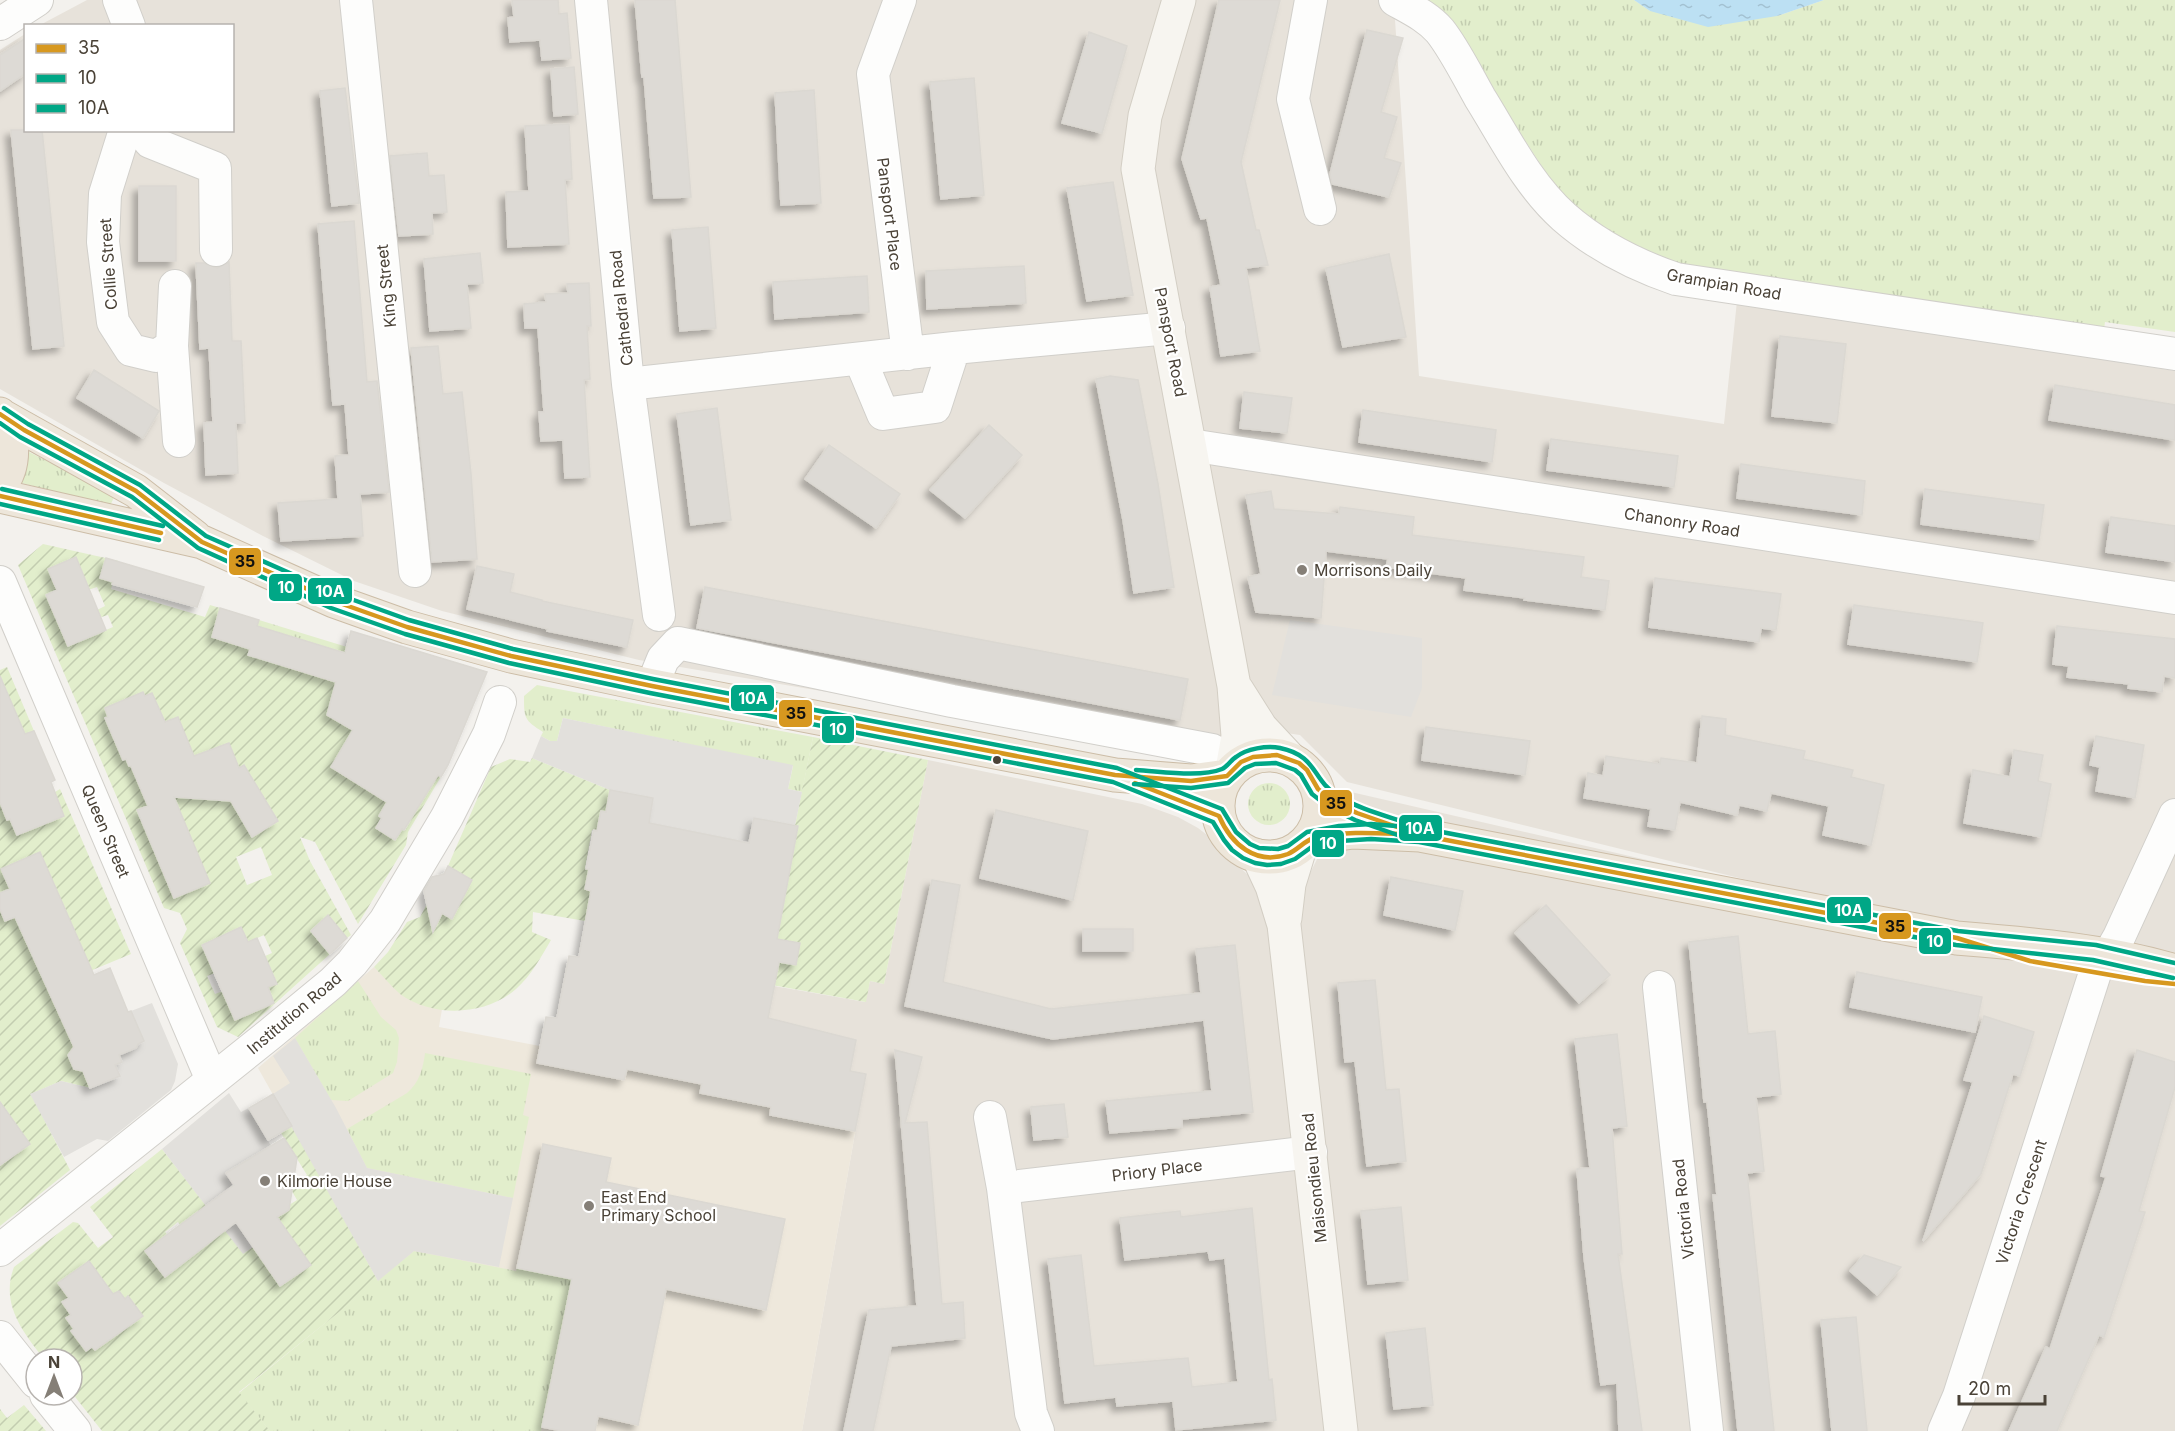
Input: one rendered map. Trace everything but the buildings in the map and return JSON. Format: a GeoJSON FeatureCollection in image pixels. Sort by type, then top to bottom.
{"type":"FeatureCollection","features":[{"type":"Feature","properties":{"kind":"highway"},"geometry":{"type":"LineString","coordinates":[[0,486],[10,466],[12,449],[9,432],[1,415]]}},
{"type":"Feature","properties":{"kind":"highway"},"geometry":{"type":"LineString","coordinates":[[1,415],[136,491],[201,542]]}},
{"type":"Feature","properties":{"kind":"highway"},"geometry":{"type":"LineString","coordinates":[[0,496],[201,542],[334,601],[407,627],[511,656],[652,686],[1115,775],[1191,781],[1231,769],[1253,757],[1277,754],[1289,758],[1307,770],[1318,789],[1320,815],[1318,823],[1305,843]]}},
{"type":"Feature","properties":{"kind":"highway"},"geometry":{"type":"LineString","coordinates":[[1231,769],[1221,788],[1218,802],[1219,816],[1232,842],[1258,856],[1275,857],[1305,843],[1353,832],[1420,835],[1957,938],[2036,945],[2145,981],[2175,984]]}},
{"type":"Feature","properties":{"kind":"highway"},"geometry":{"type":"LineString","coordinates":[[1115,775],[1219,816]]}},
{"type":"Feature","properties":{"kind":"highway"},"geometry":{"type":"LineString","coordinates":[[1318,789],[1334,802],[1357,813],[1420,835]]}},
{"type":"Feature","properties":{"kind":"highway"},"geometry":{"type":"LineString","coordinates":[[2101,965],[2152,964],[2175,971]]}},
{"type":"Feature","properties":{"kind":"street"},"geometry":{"type":"LineString","coordinates":[[0,24],[37,0]]}},
{"type":"Feature","properties":{"kind":"street"},"geometry":{"type":"LineString","coordinates":[[119,0],[128,24]]}},
{"type":"Feature","properties":{"kind":"street","name":"King Street"},"geometry":{"type":"LineString","coordinates":[[356,0],[416,571]]}},
{"type":"Feature","properties":{"kind":"street","name":"Cathedral Road"},"geometry":{"type":"LineString","coordinates":[[591,0],[628,384],[659,615]]}},
{"type":"Feature","properties":{"kind":"street","name":"Pansport Place"},"geometry":{"type":"LineString","coordinates":[[900,0],[873,74],[908,354]]}},
{"type":"Feature","properties":{"kind":"street","name":"Pansport Road"},"geometry":{"type":"LineString","coordinates":[[1179,0],[1145,116],[1138,170],[1234,686],[1238,736],[1231,769]]}},
{"type":"Feature","properties":{"kind":"street"},"geometry":{"type":"LineString","coordinates":[[1311,0],[1293,99],[1320,209]]}},
{"type":"Feature","properties":{"kind":"street","name":"Grampian Road"},"geometry":{"type":"LineString","coordinates":[[1395,0],[1420,14],[1440,31],[1518,160],[1540,191],[1564,217],[1603,246],[1641,267],[1676,279],[2175,354]]}},
{"type":"Feature","properties":{"kind":"street","name":"Collie Street"},"geometry":{"type":"LineString","coordinates":[[124,132],[105,194],[103,242],[113,322],[131,350],[156,356],[172,346]]}},
{"type":"Feature","properties":{"kind":"street"},"geometry":{"type":"LineString","coordinates":[[142,132],[150,142],[215,168],[216,250]]}},
{"type":"Feature","properties":{"kind":"street"},"geometry":{"type":"LineString","coordinates":[[175,286],[172,346],[179,441]]}},
{"type":"Feature","properties":{"kind":"street"},"geometry":{"type":"LineString","coordinates":[[628,384],[954,348],[1168,328]]}},
{"type":"Feature","properties":{"kind":"street"},"geometry":{"type":"LineString","coordinates":[[860,359],[883,414],[935,407],[954,348]]}},
{"type":"Feature","properties":{"kind":"street","name":"Chanonry Road"},"geometry":{"type":"LineString","coordinates":[[1190,445],[2175,598]]}},
{"type":"Feature","properties":{"kind":"street","name":"Queen Street"},"geometry":{"type":"LineString","coordinates":[[0,582],[212,1080]]}},
{"type":"Feature","properties":{"kind":"street"},"geometry":{"type":"LineString","coordinates":[[652,686],[663,659],[678,643],[952,701],[1212,750],[1231,769]]}},
{"type":"Feature","properties":{"kind":"street"},"geometry":{"type":"LineString","coordinates":[[1234,686],[1261,728],[1289,758]]}},
{"type":"Feature","properties":{"kind":"street","name":"Institution Road"},"geometry":{"type":"LineString","coordinates":[[0,1250],[333,982],[365,949],[403,892],[447,817],[489,734],[500,702]]}},
{"type":"Feature","properties":{"kind":"street","name":"Victoria Crescent"},"geometry":{"type":"LineString","coordinates":[[1944,1431],[1959,1396],[2101,965],[2119,937],[2175,815]]}},
{"type":"Feature","properties":{"kind":"street"},"geometry":{"type":"LineString","coordinates":[[1284,926],[1288,884],[1305,843]]}},
{"type":"Feature","properties":{"kind":"street"},"geometry":{"type":"LineString","coordinates":[[1258,856],[1272,886],[1284,926]]}},
{"type":"Feature","properties":{"kind":"street","name":"Maisondieu Road"},"geometry":{"type":"LineString","coordinates":[[1284,926],[1341,1431]]}},
{"type":"Feature","properties":{"kind":"street","name":"Victoria Road"},"geometry":{"type":"LineString","coordinates":[[1659,987],[1707,1431]]}},
{"type":"Feature","properties":{"kind":"street"},"geometry":{"type":"LineString","coordinates":[[990,1117],[1004,1188],[1031,1413],[1038,1431]]}},
{"type":"Feature","properties":{"kind":"street","name":"Priory Place"},"geometry":{"type":"LineString","coordinates":[[1004,1188],[1311,1152]]}},
{"type":"Feature","properties":{"kind":"street"},"geometry":{"type":"LineString","coordinates":[[0,1337],[24,1367]]}},
{"type":"Feature","properties":{"kind":"street"},"geometry":{"type":"LineString","coordinates":[[56,1407],[75,1431]]}},
{"type":"Feature","properties":{"kind":"shaded area"},"geometry":{"type":"Polygon","coordinates":[[[87,0],[1380,0],[1394,5],[1419,376],[1724,424],[1737,301],[2175,371],[2175,974],[2041,959],[2145,981],[2175,979],[2175,1431],[802,1431],[859,1111],[762,1105],[760,1061],[774,986],[865,1002],[870,981],[884,984],[928,760],[1142,804],[1178,817],[1198,828],[1247,874],[1284,871],[1309,875],[1351,792],[1948,929],[1347,782],[1300,735],[1279,732],[1207,759],[1186,762],[845,695],[639,660],[442,611],[354,581],[164,483],[0,389],[0,50],[24,35],[24,132],[234,132],[234,24],[42,24],[87,0]]]}},
{"type":"Feature","properties":{"kind":"shaded area"},"geometry":{"type":"Polygon","coordinates":[[[1290,620],[1422,638],[1422,688],[1411,717],[1272,695],[1290,620]]]}},
{"type":"Feature","properties":{"kind":"shaded area"},"geometry":{"type":"Polygon","coordinates":[[[563,718],[793,765],[788,789],[802,792],[795,825],[754,818],[749,843],[649,823],[653,798],[610,790],[532,758],[541,736],[550,741],[557,741],[563,718]]]}},
{"type":"Feature","properties":{"kind":"shaded area","name":"East End Primary School"},"geometry":{"type":"Polygon","coordinates":[[[569,956],[604,962],[760,1061],[773,1095],[859,1111],[802,1431],[270,1431],[239,1393],[378,1281],[258,1068],[374,967],[401,994],[425,1005],[442,1009],[439,1027],[540,1046],[546,1017],[557,1018],[569,956]]]}},
{"type":"Feature","properties":{"kind":"shaded area"},"geometry":{"type":"Polygon","coordinates":[[[152,1003],[178,1064],[171,1090],[108,1141],[97,1139],[64,1157],[30,1094],[61,1081],[90,1088],[120,1076],[115,1065],[122,1062],[118,1052],[144,1041],[131,1011],[152,1003]]]}},
{"type":"Feature","properties":{"kind":"shaded area"},"geometry":{"type":"Polygon","coordinates":[[[295,1038],[336,1108],[367,1168],[513,1198],[499,1267],[414,1251],[378,1281],[273,1094],[290,1083],[273,1056],[295,1038]]]}},
{"type":"Feature","properties":{"kind":"shaded area"},"geometry":{"type":"Polygon","coordinates":[[[229,1093],[241,1112],[249,1108],[271,1146],[227,1173],[240,1196],[275,1232],[243,1254],[162,1149],[229,1093]]]}},
{"type":"Feature","properties":{"kind":"green space"},"geometry":{"type":"Polygon","coordinates":[[[1421,0],[1634,0],[1650,11],[1777,16],[1824,0],[2175,0],[2175,332],[2105,322],[2104,329],[1679,264],[1647,252],[1611,235],[1583,214],[1552,182],[1502,105],[1421,0]]]}},
{"type":"Feature","properties":{"kind":"green space"},"geometry":{"type":"Polygon","coordinates":[[[25,450],[115,495],[110,506],[18,482],[25,450]]]}},
{"type":"Feature","properties":{"kind":"green space"},"geometry":{"type":"Polygon","coordinates":[[[43,544],[119,561],[111,589],[205,617],[210,605],[220,608],[212,637],[250,649],[248,655],[336,682],[332,698],[448,765],[408,832],[406,845],[358,924],[315,842],[300,837],[310,861],[351,935],[347,938],[328,915],[311,930],[330,954],[238,1037],[217,1027],[180,943],[187,929],[180,913],[164,908],[18,565],[43,544]],[[76,558],[48,569],[54,585],[83,574],[76,558]],[[97,587],[47,595],[68,646],[113,627],[108,615],[98,618],[95,611],[105,606],[97,587]],[[349,738],[331,767],[354,782],[361,772],[389,800],[376,828],[396,839],[402,829],[405,830],[430,787],[349,738]],[[261,847],[236,857],[247,885],[272,875],[261,847]],[[241,927],[202,945],[215,973],[207,976],[215,994],[223,991],[235,1020],[274,1003],[268,987],[277,983],[265,956],[272,953],[264,935],[248,942],[241,927]]]}},
{"type":"Feature","properties":{"kind":"green space"},"geometry":{"type":"Polygon","coordinates":[[[259,620],[347,647],[345,653],[257,626],[259,620]]]}},
{"type":"Feature","properties":{"kind":"green space"},"geometry":{"type":"Polygon","coordinates":[[[7,667],[34,731],[0,744],[0,670],[7,667]]]}},
{"type":"Feature","properties":{"kind":"green space"},"geometry":{"type":"Polygon","coordinates":[[[537,685],[813,737],[802,792],[788,789],[793,766],[563,718],[557,741],[550,741],[541,736],[543,732],[526,718],[525,714],[524,696],[537,685]]]}},
{"type":"Feature","properties":{"kind":"green space"},"geometry":{"type":"Polygon","coordinates":[[[813,737],[928,760],[884,984],[870,981],[866,1002],[738,979],[774,956],[798,827],[795,825],[813,737]]]}},
{"type":"Feature","properties":{"kind":"green space"},"geometry":{"type":"Polygon","coordinates":[[[532,758],[610,790],[606,812],[601,811],[597,831],[592,830],[585,868],[589,869],[591,891],[585,921],[533,912],[532,932],[551,940],[521,984],[504,998],[490,1005],[459,1011],[443,1010],[413,1002],[400,994],[374,967],[388,952],[407,922],[420,917],[427,904],[452,918],[472,880],[448,866],[491,767],[510,759],[530,762],[532,758]]]}},
{"type":"Feature","properties":{"kind":"green space"},"geometry":{"type":"Polygon","coordinates":[[[1269,783],[1284,789],[1290,804],[1284,819],[1269,825],[1254,819],[1248,804],[1254,789],[1269,783]]]}},
{"type":"Feature","properties":{"kind":"green space"},"geometry":{"type":"Polygon","coordinates":[[[60,789],[131,954],[49,988],[74,1047],[68,1055],[83,1071],[90,1088],[61,1081],[31,1094],[70,1170],[0,1226],[0,1166],[30,1144],[0,1102],[0,909],[6,921],[59,898],[40,853],[2,869],[10,889],[0,893],[0,802],[7,820],[10,819],[17,835],[60,789]]]}},
{"type":"Feature","properties":{"kind":"green space"},"geometry":{"type":"Polygon","coordinates":[[[358,981],[381,1017],[396,1030],[399,1038],[397,1062],[393,1073],[348,1101],[331,1100],[295,1038],[358,981]]]}},
{"type":"Feature","properties":{"kind":"green space"},"geometry":{"type":"Polygon","coordinates":[[[425,1053],[531,1074],[523,1115],[529,1117],[513,1198],[367,1168],[347,1129],[407,1093],[415,1085],[420,1075],[425,1053]]]}},
{"type":"Feature","properties":{"kind":"green space"},"geometry":{"type":"Polygon","coordinates":[[[292,1126],[378,1281],[239,1392],[270,1431],[102,1431],[83,1407],[84,1347],[35,1347],[16,1317],[12,1305],[10,1280],[14,1267],[73,1222],[78,1223],[98,1248],[113,1237],[90,1207],[162,1149],[243,1253],[253,1247],[280,1286],[310,1265],[267,1219],[297,1200],[289,1186],[307,1175],[281,1133],[292,1126]],[[198,1211],[180,1225],[178,1222],[165,1232],[167,1234],[146,1251],[218,1236],[198,1211]]]}},
{"type":"Feature","properties":{"kind":"green space"},"geometry":{"type":"Polygon","coordinates":[[[414,1251],[516,1271],[517,1268],[572,1279],[541,1431],[270,1431],[239,1393],[414,1251]]]}},
{"type":"Feature","properties":{"kind":"green space"},"geometry":{"type":"Polygon","coordinates":[[[24,1405],[46,1431],[0,1431],[0,1409],[7,1418],[24,1405]]]}},
{"type":"Feature","properties":{"kind":"water"},"geometry":{"type":"Polygon","coordinates":[[[1634,0],[1824,0],[1777,16],[1708,27],[1650,11],[1634,0]]]}},
{"type":"Feature","properties":{"kind":"transit line","name":"10A"},"geometry":{"type":"LineString","coordinates":[[4,408],[28,424],[140,485],[206,536],[337,594],[409,620],[513,649],[653,679],[1117,768],[1222,809],[1236,832],[1250,844],[1259,848],[1278,849],[1288,846],[1307,832],[1339,826],[1371,824],[1421,828],[1958,931],[2096,945],[2175,963]]}},
{"type":"Feature","properties":{"kind":"transit line","name":"35"},"geometry":{"type":"LineString","coordinates":[[0,414],[24,430],[136,491],[202,542],[334,601],[407,627],[511,656],[652,686],[1115,775],[1191,781],[1227,776],[1241,762],[1253,757],[1277,755],[1299,763],[1307,770],[1318,789],[1334,802],[1357,813],[1420,835],[1957,938],[2030,961],[2175,984]]}},
{"type":"Feature","properties":{"kind":"transit line","name":"10"},"geometry":{"type":"LineString","coordinates":[[0,423],[20,437],[132,497],[198,548],[331,608],[405,634],[509,663],[650,693],[1113,782],[1213,822],[1232,850],[1255,863],[1281,864],[1295,859],[1313,846],[1340,841],[1371,839],[1419,842],[1956,945],[2093,960],[2173,978]]}},
{"type":"Feature","properties":{"kind":"transit line","name":"10A"},"geometry":{"type":"LineString","coordinates":[[2,489],[163,526]]}},
{"type":"Feature","properties":{"kind":"transit line","name":"35"},"geometry":{"type":"LineString","coordinates":[[0,496],[161,533]]}},
{"type":"Feature","properties":{"kind":"transit line","name":"10"},"geometry":{"type":"LineString","coordinates":[[0,504],[159,540]]}},
{"type":"Feature","properties":{"kind":"transit line","name":"10A"},"geometry":{"type":"LineString","coordinates":[[1136,770],[1191,774],[1213,772],[1224,768],[1240,754],[1263,747],[1275,747],[1301,756],[1329,789],[1346,801],[1410,824]]}},
{"type":"Feature","properties":{"kind":"transit line","name":"10"},"geometry":{"type":"LineString","coordinates":[[1134,784],[1191,788],[1228,783],[1245,768],[1255,764],[1276,763],[1295,770],[1301,775],[1312,794],[1330,808],[1355,820],[1406,838]]}},
{"type":"Feature","properties":{"kind":"transit line","name":"35"},"geometry":{"type":"LineString","coordinates":[[1135,783],[1219,816],[1230,835],[1238,843],[1255,855],[1265,857],[1288,854],[1312,838],[1327,835],[1405,834]]}},
{"type":"Feature","properties":{"kind":"place","name":"Morrisons Daily"},"geometry":{"type":"Point","coordinates":[1302,570]}},
{"type":"Feature","properties":{"kind":"place","name":"Kilmorie House"},"geometry":{"type":"Point","coordinates":[265,1181]}},
{"type":"Feature","properties":{"kind":"place","name":"East End Primary School"},"geometry":{"type":"Point","coordinates":[589,1206]}}]}
